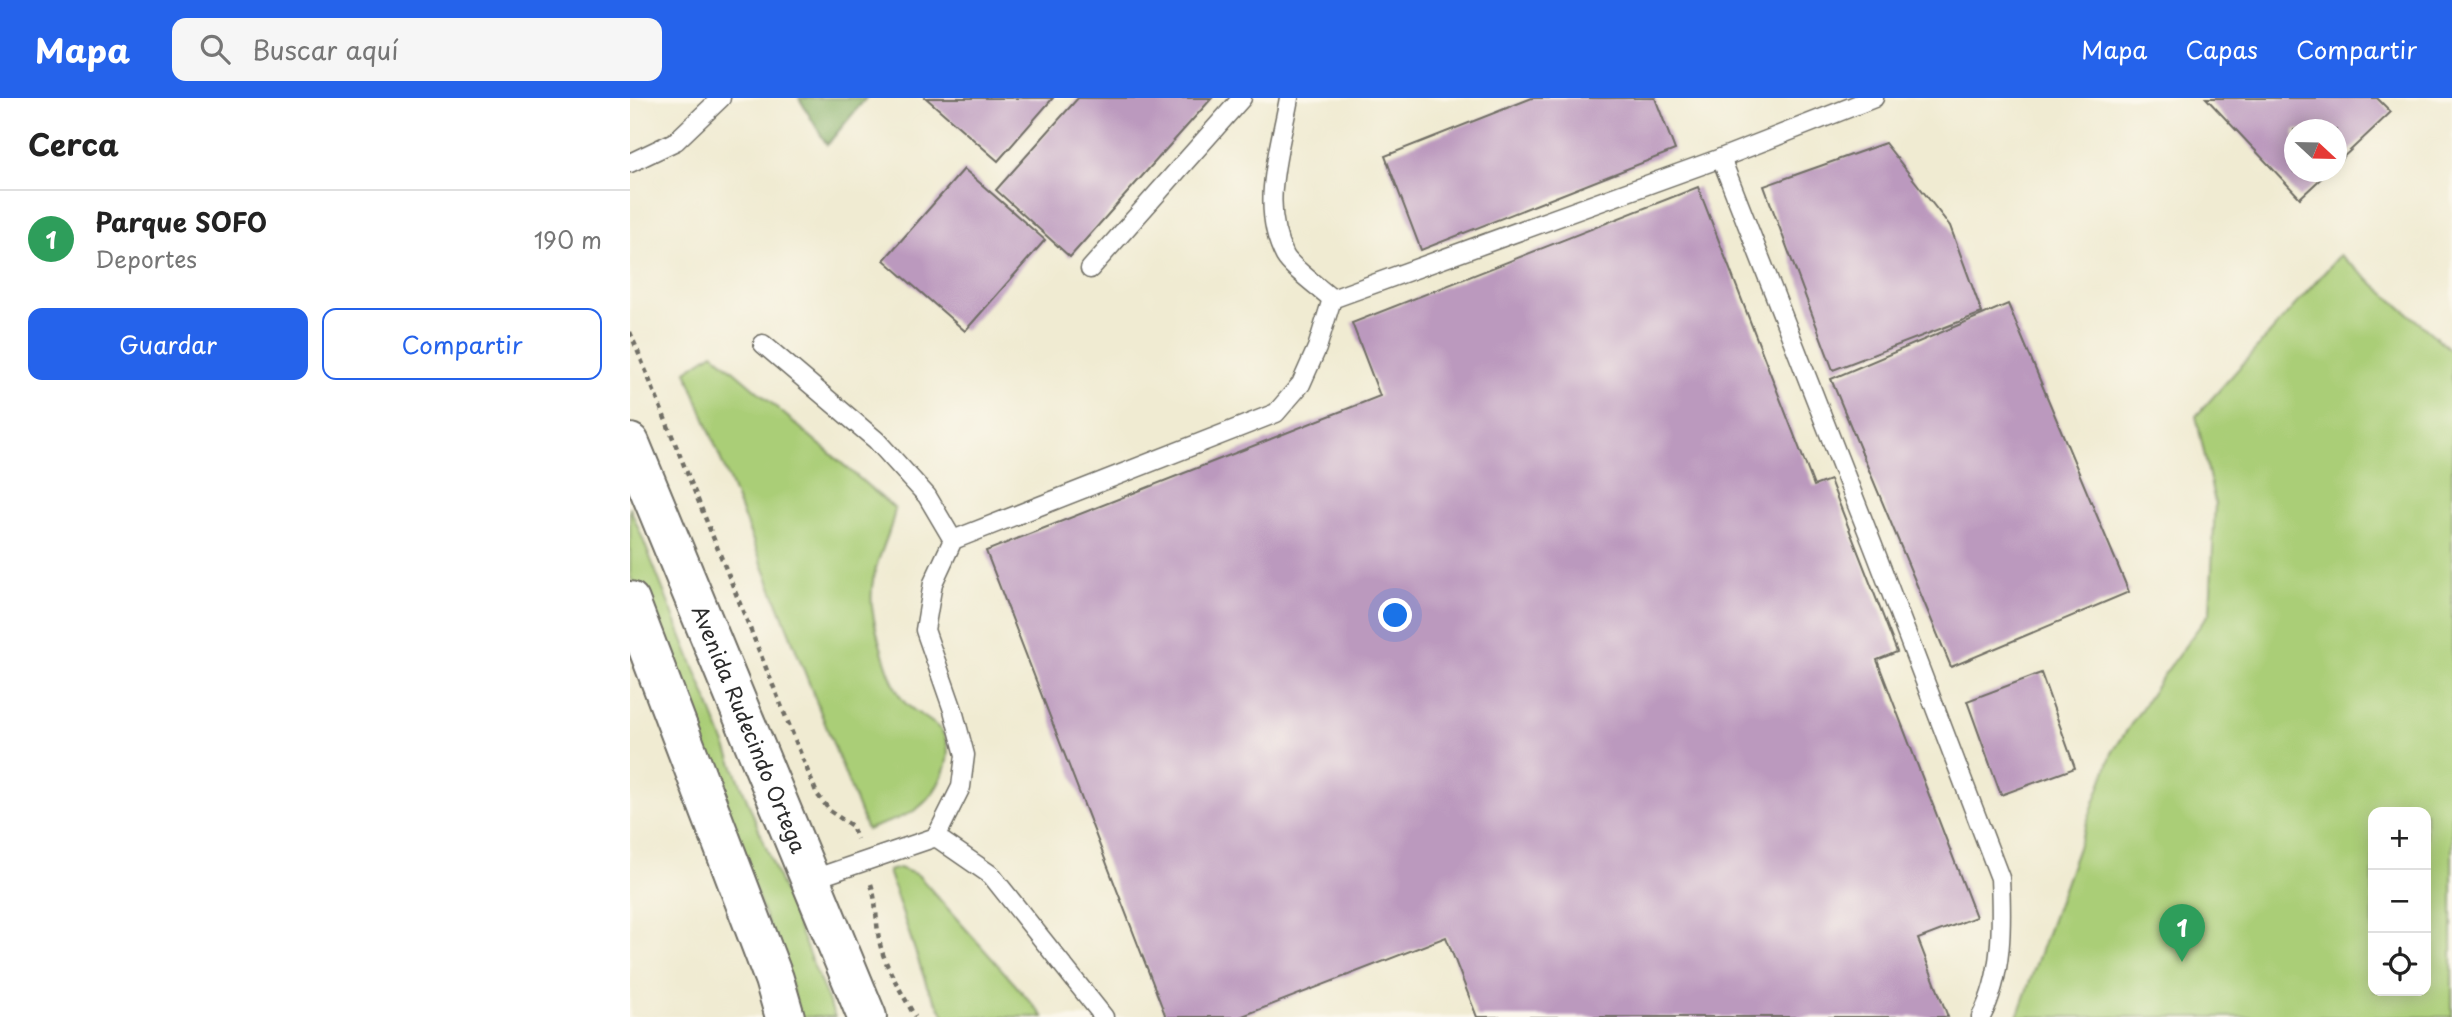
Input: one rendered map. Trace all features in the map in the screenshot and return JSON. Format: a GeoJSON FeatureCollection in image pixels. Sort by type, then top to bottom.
{"type":"FeatureCollection","features":[{"type":"Feature","properties":{"kind":"main road","name":"Avenida Rudecindo Ortega"},"geometry":{"type":"LineString","coordinates":[[630,443],[867,1017]]}},
{"type":"Feature","properties":{"kind":"main road"},"geometry":{"type":"LineString","coordinates":[[630,601],[774,979],[785,1017]]}},
{"type":"Feature","properties":{"kind":"lane"},"geometry":{"type":"LineString","coordinates":[[630,163],[676,141],[721,98]]}},
{"type":"Feature","properties":{"kind":"lane"},"geometry":{"type":"LineString","coordinates":[[1090,270],[1242,98]]}},
{"type":"Feature","properties":{"kind":"lane"},"geometry":{"type":"LineString","coordinates":[[1289,98],[1272,189],[1272,218],[1286,258],[1332,299]]}},
{"type":"Feature","properties":{"kind":"lane"},"geometry":{"type":"LineString","coordinates":[[1332,299],[1721,158],[1874,98]]}},
{"type":"Feature","properties":{"kind":"lane"},"geometry":{"type":"LineString","coordinates":[[1721,158],[2000,878],[2002,927],[1991,998],[1981,1017]]}},
{"type":"Feature","properties":{"kind":"lane"},"geometry":{"type":"LineString","coordinates":[[810,880],[936,836],[961,786],[965,755],[953,710],[925,629],[933,583],[953,540],[1276,413],[1301,384],[1317,348],[1332,299]]}},
{"type":"Feature","properties":{"kind":"lane"},"geometry":{"type":"LineString","coordinates":[[763,344],[876,440],[927,496],[953,540]]}},
{"type":"Feature","properties":{"kind":"lane"},"geometry":{"type":"LineString","coordinates":[[936,836],[991,875],[1104,1017]]}},
{"type":"Feature","properties":{"kind":"path"},"geometry":{"type":"LineString","coordinates":[[630,332],[817,794],[830,811],[852,826],[877,901],[875,918],[881,951],[915,1017]]}},
{"type":"Feature","properties":{"kind":"green space"},"geometry":{"type":"Polygon","coordinates":[[[799,98],[866,98],[827,145],[799,98]]]}},
{"type":"Feature","properties":{"kind":"green space"},"geometry":{"type":"Polygon","coordinates":[[[2340,255],[2452,351],[2452,1017],[2017,1017],[2112,753],[2210,612],[2215,503],[2196,416],[2340,255]]]}},
{"type":"Feature","properties":{"kind":"green space"},"geometry":{"type":"Polygon","coordinates":[[[713,353],[895,509],[873,580],[872,607],[876,629],[897,691],[906,704],[939,728],[947,743],[948,753],[938,785],[917,809],[867,830],[686,371],[713,353]]]}},
{"type":"Feature","properties":{"kind":"green space"},"geometry":{"type":"Polygon","coordinates":[[[630,507],[835,1017],[800,1017],[789,977],[630,575],[630,507]]]}},
{"type":"Feature","properties":{"kind":"green space"},"geometry":{"type":"Polygon","coordinates":[[[899,868],[918,875],[1044,1017],[945,1017],[927,986],[888,871],[899,868]]]}},
{"type":"Feature","properties":{"kind":"building"},"geometry":{"type":"Polygon","coordinates":[[[926,98],[1053,98],[998,161],[926,98]]]}},
{"type":"Feature","properties":{"kind":"building"},"geometry":{"type":"Polygon","coordinates":[[[1078,98],[1212,98],[1070,257],[996,190],[1078,98]]]}},
{"type":"Feature","properties":{"kind":"building"},"geometry":{"type":"Polygon","coordinates":[[[1532,98],[1655,98],[1675,150],[1421,250],[1385,156],[1532,98]]]}},
{"type":"Feature","properties":{"kind":"building"},"geometry":{"type":"Polygon","coordinates":[[[2206,98],[2377,98],[2391,112],[2347,154],[2347,119],[2284,119],[2284,181],[2206,98]]]}},
{"type":"Feature","properties":{"kind":"building"},"geometry":{"type":"Polygon","coordinates":[[[1885,143],[1950,226],[1982,313],[1833,370],[1764,186],[1885,143]]]}},
{"type":"Feature","properties":{"kind":"building"},"geometry":{"type":"Polygon","coordinates":[[[964,169],[1045,240],[965,331],[884,260],[964,169]]]}},
{"type":"Feature","properties":{"kind":"building"},"geometry":{"type":"Polygon","coordinates":[[[2285,182],[2317,182],[2300,198],[2285,182]]]}},
{"type":"Feature","properties":{"kind":"building"},"geometry":{"type":"Polygon","coordinates":[[[1698,187],[1814,486],[1830,480],[1897,652],[1877,660],[1976,917],[1918,939],[1948,1017],[1477,1017],[1446,937],[1240,1017],[1166,1017],[986,551],[1380,396],[1352,323],[1698,187]]]}},
{"type":"Feature","properties":{"kind":"building"},"geometry":{"type":"Polygon","coordinates":[[[2008,304],[2129,592],[1951,667],[1831,379],[2008,304]]]}},
{"type":"Feature","properties":{"kind":"building"},"geometry":{"type":"Polygon","coordinates":[[[2041,673],[2075,768],[2001,795],[1967,701],[2041,673]]]}},
{"type":"Feature","properties":{"kind":"place","name":"Parque SOFO"},"geometry":{"type":"Point","coordinates":[2182,962]}}]}
